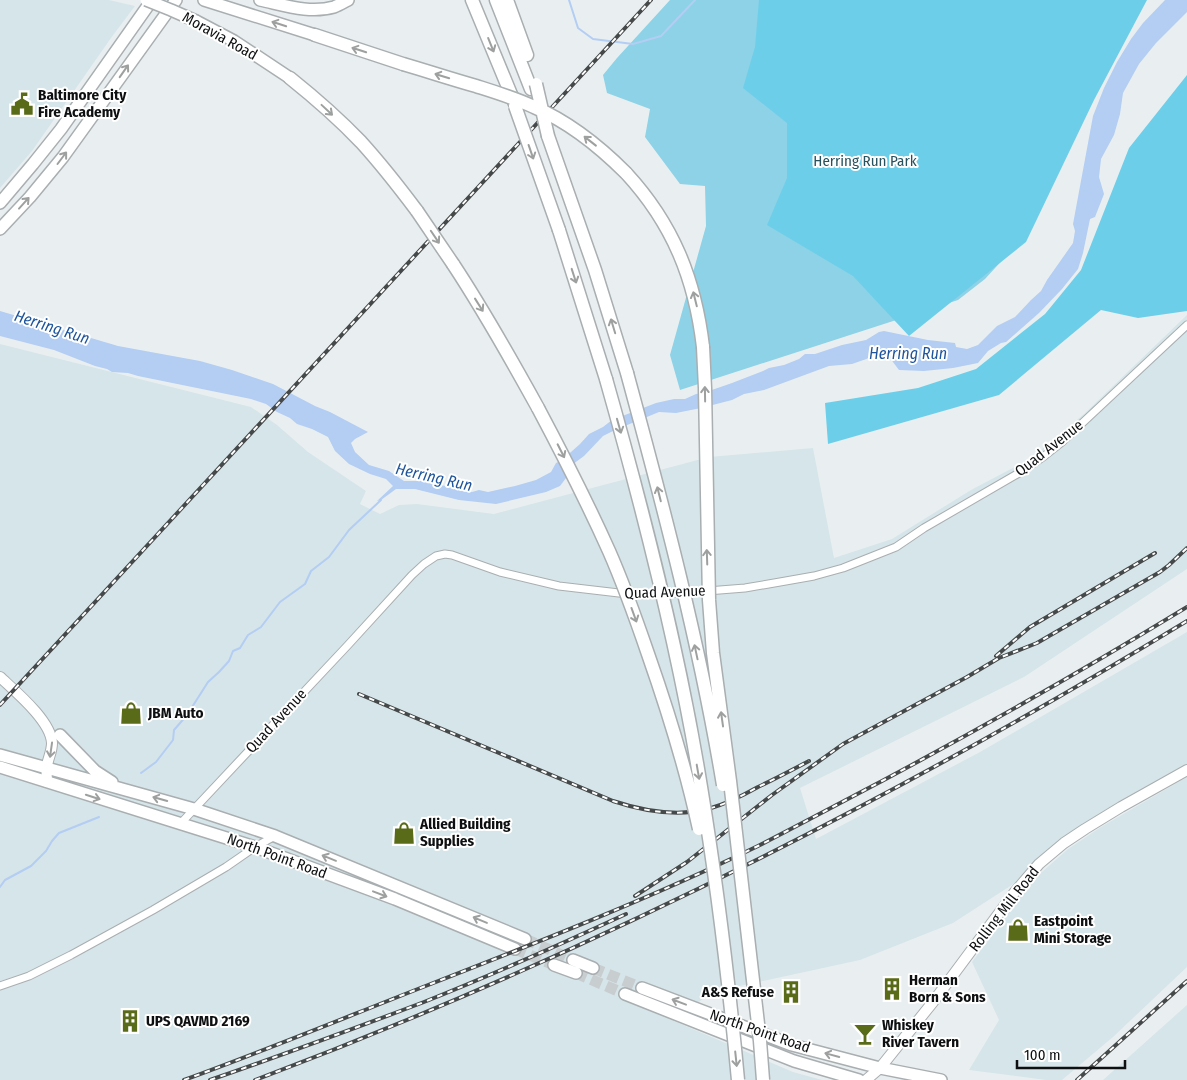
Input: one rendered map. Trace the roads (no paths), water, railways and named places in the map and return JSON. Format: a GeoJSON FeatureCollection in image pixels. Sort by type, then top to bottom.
{"type":"FeatureCollection","features":[{"type":"Feature","properties":{"kind":"highway"},"geometry":{"type":"LineString","coordinates":[[472,0],[515,106],[559,230],[606,379],[648,536],[673,646],[701,788],[720,924],[738,1080]]}},
{"type":"Feature","properties":{"kind":"highway"},"geometry":{"type":"LineString","coordinates":[[496,0],[533,86]]}},
{"type":"Feature","properties":{"kind":"highway"},"geometry":{"type":"LineString","coordinates":[[507,0],[548,136],[595,270],[627,373],[669,532],[704,686],[722,783],[752,976]]}},
{"type":"Feature","properties":{"kind":"highway"},"geometry":{"type":"LineString","coordinates":[[315,36],[514,99],[561,121],[586,137],[626,173],[653,206],[679,252],[689,276],[701,325],[705,388],[709,600],[713,653],[730,781],[763,1080]]}},
{"type":"Feature","properties":{"kind":"highway"},"geometry":{"type":"LineString","coordinates":[[290,78],[361,142],[392,178],[416,211],[453,264],[496,333],[538,408],[586,501],[634,613],[674,732],[691,790],[720,924]]}},
{"type":"Feature","properties":{"kind":"main road","name":"Moravia Road"},"geometry":{"type":"LineString","coordinates":[[146,0],[196,21],[234,41],[290,78]]}},
{"type":"Feature","properties":{"kind":"main road"},"geometry":{"type":"LineString","coordinates":[[0,203],[61,129],[152,0]]}},
{"type":"Feature","properties":{"kind":"main road"},"geometry":{"type":"LineString","coordinates":[[0,229],[63,157],[176,0]]}},
{"type":"Feature","properties":{"kind":"main road"},"geometry":{"type":"LineString","coordinates":[[260,0],[320,10],[348,0]]}},
{"type":"Feature","properties":{"kind":"main road"},"geometry":{"type":"LineString","coordinates":[[206,1],[315,36]]}},
{"type":"Feature","properties":{"kind":"main road"},"geometry":{"type":"LineString","coordinates":[[60,735],[95,771],[110,781],[130,790]]}},
{"type":"Feature","properties":{"kind":"main road","name":"North Point Road"},"geometry":{"type":"LineString","coordinates":[[0,755],[130,790],[275,836],[524,939]]}},
{"type":"Feature","properties":{"kind":"main road","name":"North Point Road"},"geometry":{"type":"LineString","coordinates":[[0,767],[255,847],[515,949]]}},
{"type":"Feature","properties":{"kind":"main road"},"geometry":{"type":"LineString","coordinates":[[352,884],[359,870]]}},
{"type":"Feature","properties":{"kind":"main road"},"geometry":{"type":"LineString","coordinates":[[414,908],[419,895]]}},
{"type":"Feature","properties":{"kind":"main road"},"geometry":{"type":"LineString","coordinates":[[573,960],[593,968]]}},
{"type":"Feature","properties":{"kind":"main road"},"geometry":{"type":"LineString","coordinates":[[554,965],[576,973]]}},
{"type":"Feature","properties":{"kind":"main road","name":"North Point Road"},"geometry":{"type":"LineString","coordinates":[[642,988],[792,1045],[880,1068],[941,1080]]}},
{"type":"Feature","properties":{"kind":"main road","name":"North Point Road"},"geometry":{"type":"LineString","coordinates":[[625,994],[794,1061],[859,1080]]}},
{"type":"Feature","properties":{"kind":"main road"},"geometry":{"type":"LineString","coordinates":[[764,1049],[768,1036]]}},
{"type":"Feature","properties":{"kind":"street","name":"Quad Avenue"},"geometry":{"type":"LineString","coordinates":[[181,823],[412,575],[430,559],[441,555],[452,555],[500,572],[559,586],[636,596],[745,588],[814,576],[843,568],[896,547],[924,528],[1043,457],[1062,442],[1187,325]]}},
{"type":"Feature","properties":{"kind":"street"},"geometry":{"type":"LineString","coordinates":[[0,677],[23,698],[49,731],[52,738],[52,748],[46,767],[47,782]]}},
{"type":"Feature","properties":{"kind":"street"},"geometry":{"type":"LineString","coordinates":[[42,720],[60,735]]}},
{"type":"Feature","properties":{"kind":"street","name":"Rolling Mill Road"},"geometry":{"type":"LineString","coordinates":[[880,1068],[938,996],[1021,884],[1039,864],[1064,843],[1085,829],[1187,770]]}},
{"type":"Feature","properties":{"kind":"street"},"geometry":{"type":"LineString","coordinates":[[0,986],[29,976],[71,955],[153,910],[275,836]]}},
{"type":"Feature","properties":{"kind":"street"},"geometry":{"type":"LineString","coordinates":[[866,1080],[880,1068]]}},
{"type":"Feature","properties":{"kind":"street"},"geometry":{"type":"LineString","coordinates":[[877,1080],[880,1068]]}},
{"type":"Feature","properties":{"kind":"water","name":"Herring Run"},"geometry":{"type":"Polygon","coordinates":[[[1165,0],[1187,0],[1187,12],[1156,43],[1139,64],[1123,93],[1114,135],[1101,159],[1099,177],[1104,194],[1095,217],[1090,219],[1078,269],[1039,313],[1006,342],[988,351],[978,363],[924,371],[899,370],[890,358],[872,357],[852,364],[829,366],[764,390],[744,394],[732,400],[676,413],[659,412],[603,436],[584,456],[569,467],[566,478],[560,486],[546,492],[496,504],[459,500],[415,489],[396,489],[377,501],[393,486],[386,479],[349,464],[335,451],[328,437],[297,424],[266,404],[251,399],[128,373],[112,372],[54,350],[0,336],[0,311],[118,346],[200,361],[273,384],[368,432],[351,443],[355,452],[369,465],[389,471],[404,481],[423,481],[472,492],[479,490],[488,492],[536,480],[551,472],[556,463],[562,460],[589,434],[612,420],[656,403],[674,399],[685,399],[769,368],[784,365],[799,359],[805,354],[815,354],[842,345],[866,340],[884,331],[928,340],[955,343],[956,347],[967,349],[978,345],[997,326],[1015,317],[1041,291],[1073,243],[1075,231],[1073,224],[1093,116],[1104,88],[1131,39],[1165,0]]]}},
{"type":"Feature","properties":{"kind":"waterway"},"geometry":{"type":"LineString","coordinates":[[569,0],[578,28],[593,39],[633,44],[661,36],[695,0]]}},
{"type":"Feature","properties":{"kind":"waterway"},"geometry":{"type":"LineString","coordinates":[[141,773],[156,762],[173,740],[174,730],[187,715],[208,682],[229,661],[233,651],[240,648],[248,635],[261,627],[280,602],[305,584],[311,571],[329,557],[349,530],[381,500]]}},
{"type":"Feature","properties":{"kind":"waterway"},"geometry":{"type":"LineString","coordinates":[[0,887],[5,880],[31,866],[46,851],[59,833],[99,817]]}},
{"type":"Feature","properties":{"kind":"tunnel"},"geometry":{"type":"LineString","coordinates":[[525,939],[573,960]]}},
{"type":"Feature","properties":{"kind":"tunnel"},"geometry":{"type":"LineString","coordinates":[[515,949],[554,965]]}},
{"type":"Feature","properties":{"kind":"tunnel"},"geometry":{"type":"LineString","coordinates":[[593,968],[642,988]]}},
{"type":"Feature","properties":{"kind":"tunnel"},"geometry":{"type":"LineString","coordinates":[[576,973],[625,994]]}},
{"type":"Feature","properties":{"kind":"railway"},"geometry":{"type":"LineString","coordinates":[[0,705],[651,0]]}},
{"type":"Feature","properties":{"kind":"railway"},"geometry":{"type":"LineString","coordinates":[[635,896],[687,862],[772,795],[843,744],[999,658],[1037,643],[1160,572],[1187,548]]}},
{"type":"Feature","properties":{"kind":"railway"},"geometry":{"type":"LineString","coordinates":[[996,656],[1030,627],[1155,553]]}},
{"type":"Feature","properties":{"kind":"railway"},"geometry":{"type":"LineString","coordinates":[[184,1080],[550,937],[634,902],[758,846],[959,739],[1187,607]]}},
{"type":"Feature","properties":{"kind":"railway"},"geometry":{"type":"LineString","coordinates":[[255,1080],[376,1033],[496,982],[615,929],[732,872],[848,813],[962,751],[1187,621]]}},
{"type":"Feature","properties":{"kind":"railway"},"geometry":{"type":"LineString","coordinates":[[359,694],[613,801],[636,808],[660,812],[684,813],[715,807],[740,797],[809,761]]}},
{"type":"Feature","properties":{"kind":"railway"},"geometry":{"type":"LineString","coordinates":[[210,1080],[424,1002],[525,960],[626,914]]}},
{"type":"Feature","properties":{"kind":"railway"},"geometry":{"type":"LineString","coordinates":[[1077,1080],[1187,981]]}},
{"type":"Feature","properties":{"kind":"place","name":"Baltimore City Fire Academy"},"geometry":{"type":"Point","coordinates":[22,104]}},
{"type":"Feature","properties":{"kind":"place","name":"JBM Auto"},"geometry":{"type":"Point","coordinates":[131,713]}},
{"type":"Feature","properties":{"kind":"place","name":"Allied Building Supplies"},"geometry":{"type":"Point","coordinates":[404,833]}},
{"type":"Feature","properties":{"kind":"place","name":"Eastpoint Mini Storage"},"geometry":{"type":"Point","coordinates":[1018,930]}},
{"type":"Feature","properties":{"kind":"place","name":"Herman Born & Sons"},"geometry":{"type":"Point","coordinates":[892,989]}},
{"type":"Feature","properties":{"kind":"place","name":"A&S Refuse"},"geometry":{"type":"Point","coordinates":[791,992]}},
{"type":"Feature","properties":{"kind":"place","name":"UPS QAVMD 2169"},"geometry":{"type":"Point","coordinates":[130,1021]}},
{"type":"Feature","properties":{"kind":"place","name":"Whiskey River Tavern"},"geometry":{"type":"Point","coordinates":[865,1034]}},
{"type":"Feature","properties":{"kind":"park label","name":"Herring Run Park"},"geometry":{"type":"Point","coordinates":[865,161]}}]}
